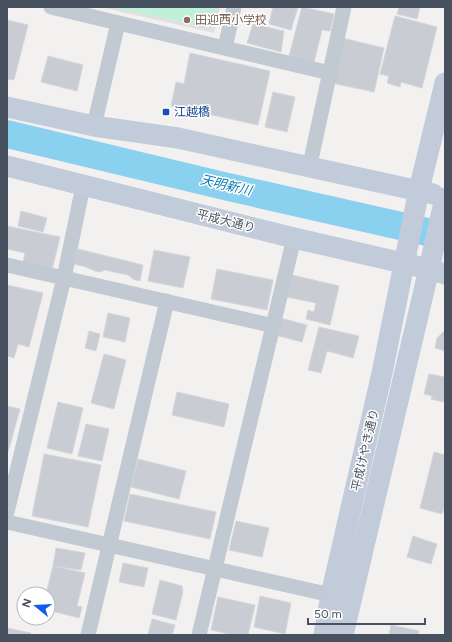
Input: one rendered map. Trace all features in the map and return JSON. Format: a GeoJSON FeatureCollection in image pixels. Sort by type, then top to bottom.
{"type":"FeatureCollection","features":[{"type":"Feature","properties":{"kind":"street"},"geometry":{"type":"LineString","coordinates":[[51,7],[330,73]]}},
{"type":"Feature","properties":{"kind":"street"},"geometry":{"type":"LineString","coordinates":[[225,48],[234,7]]}},
{"type":"Feature","properties":{"kind":"street"},"geometry":{"type":"LineString","coordinates":[[312,155],[344,7]]}},
{"type":"Feature","properties":{"kind":"street"},"geometry":{"type":"LineString","coordinates":[[94,126],[118,23]]}},
{"type":"Feature","properties":{"kind":"street"},"geometry":{"type":"LineString","coordinates":[[419,190],[445,83]]}},
{"type":"Feature","properties":{"kind":"street"},"geometry":{"type":"LineString","coordinates":[[7,107],[94,126],[178,138],[419,190],[445,197]]}},
{"type":"Feature","properties":{"kind":"street","name":"平成大通り"},"geometry":{"type":"LineString","coordinates":[[7,166],[83,186],[437,272]]}},
{"type":"Feature","properties":{"kind":"street"},"geometry":{"type":"LineString","coordinates":[[7,512],[64,278],[83,186]]}},
{"type":"Feature","properties":{"kind":"street","name":"平成けやき通り"},"geometry":{"type":"LineString","coordinates":[[324,635],[382,373],[419,190]]}},
{"type":"Feature","properties":{"kind":"street","name":"平成けやき通り"},"geometry":{"type":"LineString","coordinates":[[343,635],[437,272],[445,197]]}},
{"type":"Feature","properties":{"kind":"street"},"geometry":{"type":"LineString","coordinates":[[199,635],[294,238]]}},
{"type":"Feature","properties":{"kind":"street"},"geometry":{"type":"LineString","coordinates":[[7,264],[274,326]]}},
{"type":"Feature","properties":{"kind":"street"},"geometry":{"type":"LineString","coordinates":[[88,635],[108,545],[167,301]]}},
{"type":"Feature","properties":{"kind":"street"},"geometry":{"type":"LineString","coordinates":[[7,522],[332,595]]}},
{"type":"Feature","properties":{"kind":"shaded area","name":"田迎西小学校"},"geometry":{"type":"Polygon","coordinates":[[[100,7],[220,7],[214,33],[100,7]]]}},
{"type":"Feature","properties":{"kind":"green space","name":"田迎西小学校"},"geometry":{"type":"Polygon","coordinates":[[[110,7],[217,7],[211,28],[110,7]]]}},
{"type":"Feature","properties":{"kind":"green space"},"geometry":{"type":"Polygon","coordinates":[[[389,209],[397,214],[402,220],[400,232],[392,237],[384,238],[389,209]]]}},
{"type":"Feature","properties":{"kind":"building"},"geometry":{"type":"Polygon","coordinates":[[[273,7],[298,7],[291,30],[269,24],[273,7]]]}},
{"type":"Feature","properties":{"kind":"building"},"geometry":{"type":"Polygon","coordinates":[[[302,7],[334,14],[330,31],[322,30],[314,62],[289,56],[302,7]]]}},
{"type":"Feature","properties":{"kind":"building"},"geometry":{"type":"Polygon","coordinates":[[[399,7],[420,7],[417,19],[397,14],[399,7]]]}},
{"type":"Feature","properties":{"kind":"building"},"geometry":{"type":"Polygon","coordinates":[[[395,16],[437,27],[422,88],[401,82],[400,87],[387,83],[389,76],[380,74],[395,16]]]}},
{"type":"Feature","properties":{"kind":"building"},"geometry":{"type":"Polygon","coordinates":[[[7,20],[28,25],[14,80],[7,79],[7,20]]]}},
{"type":"Feature","properties":{"kind":"building"},"geometry":{"type":"Polygon","coordinates":[[[253,24],[284,31],[281,52],[247,43],[253,24]]]}},
{"type":"Feature","properties":{"kind":"building"},"geometry":{"type":"Polygon","coordinates":[[[342,38],[384,48],[374,92],[332,83],[342,38]]]}},
{"type":"Feature","properties":{"kind":"building"},"geometry":{"type":"Polygon","coordinates":[[[190,53],[270,71],[258,125],[171,106],[176,82],[184,84],[190,53]]]}},
{"type":"Feature","properties":{"kind":"building"},"geometry":{"type":"Polygon","coordinates":[[[48,56],[83,65],[77,91],[41,82],[48,56]]]}},
{"type":"Feature","properties":{"kind":"building"},"geometry":{"type":"Polygon","coordinates":[[[273,92],[295,97],[287,132],[265,127],[273,92]]]}},
{"type":"Feature","properties":{"kind":"building"},"geometry":{"type":"Polygon","coordinates":[[[21,211],[47,218],[43,232],[18,226],[21,211]]]}},
{"type":"Feature","properties":{"kind":"building"},"geometry":{"type":"Polygon","coordinates":[[[7,226],[60,237],[52,270],[23,263],[25,253],[7,249],[7,226]]]}},
{"type":"Feature","properties":{"kind":"building"},"geometry":{"type":"Polygon","coordinates":[[[78,249],[143,265],[140,281],[133,279],[128,275],[105,270],[100,272],[95,271],[74,264],[78,249]]]}},
{"type":"Feature","properties":{"kind":"building"},"geometry":{"type":"Polygon","coordinates":[[[154,250],[190,257],[183,288],[148,281],[154,250]]]}},
{"type":"Feature","properties":{"kind":"building"},"geometry":{"type":"Polygon","coordinates":[[[217,269],[273,280],[267,310],[211,299],[217,269]]]}},
{"type":"Feature","properties":{"kind":"building"},"geometry":{"type":"Polygon","coordinates":[[[292,275],[339,286],[330,325],[306,319],[308,310],[314,312],[316,303],[287,297],[292,275]]]}},
{"type":"Feature","properties":{"kind":"building"},"geometry":{"type":"Polygon","coordinates":[[[7,285],[43,293],[29,347],[18,344],[14,358],[7,356],[7,285]]]}},
{"type":"Feature","properties":{"kind":"building"},"geometry":{"type":"Polygon","coordinates":[[[108,313],[130,318],[125,342],[103,337],[108,313]]]}},
{"type":"Feature","properties":{"kind":"building"},"geometry":{"type":"Polygon","coordinates":[[[280,318],[307,325],[302,342],[275,335],[280,318]]]}},
{"type":"Feature","properties":{"kind":"building"},"geometry":{"type":"Polygon","coordinates":[[[319,327],[359,336],[353,358],[327,351],[321,373],[308,370],[319,327]]]}},
{"type":"Feature","properties":{"kind":"building"},"geometry":{"type":"Polygon","coordinates":[[[445,330],[445,351],[435,348],[437,338],[445,330]]]}},
{"type":"Feature","properties":{"kind":"building"},"geometry":{"type":"Polygon","coordinates":[[[89,331],[100,334],[96,351],[85,348],[89,331]]]}},
{"type":"Feature","properties":{"kind":"building"},"geometry":{"type":"Polygon","coordinates":[[[104,354],[126,360],[114,409],[91,403],[104,354]]]}},
{"type":"Feature","properties":{"kind":"building"},"geometry":{"type":"Polygon","coordinates":[[[429,374],[445,377],[444,402],[431,399],[432,396],[424,394],[429,374]]]}},
{"type":"Feature","properties":{"kind":"building"},"geometry":{"type":"Polygon","coordinates":[[[177,392],[229,404],[224,427],[172,415],[177,392]]]}},
{"type":"Feature","properties":{"kind":"building"},"geometry":{"type":"Polygon","coordinates":[[[58,402],[83,408],[72,454],[47,448],[58,402]]]}},
{"type":"Feature","properties":{"kind":"building"},"geometry":{"type":"Polygon","coordinates":[[[7,406],[20,409],[8,452],[7,451],[7,406]]]}},
{"type":"Feature","properties":{"kind":"building"},"geometry":{"type":"Polygon","coordinates":[[[86,424],[109,429],[102,461],[78,456],[86,424]]]}},
{"type":"Feature","properties":{"kind":"building"},"geometry":{"type":"Polygon","coordinates":[[[434,452],[445,455],[445,505],[442,514],[420,508],[434,452]]]}},
{"type":"Feature","properties":{"kind":"building"},"geometry":{"type":"Polygon","coordinates":[[[44,454],[101,465],[88,527],[32,516],[44,454]]]}},
{"type":"Feature","properties":{"kind":"building"},"geometry":{"type":"Polygon","coordinates":[[[138,459],[186,471],[179,499],[131,487],[138,459]]]}},
{"type":"Feature","properties":{"kind":"building"},"geometry":{"type":"Polygon","coordinates":[[[130,494],[216,512],[210,539],[124,521],[130,494]]]}},
{"type":"Feature","properties":{"kind":"building"},"geometry":{"type":"Polygon","coordinates":[[[236,521],[269,528],[262,557],[229,550],[236,521]]]}},
{"type":"Feature","properties":{"kind":"building"},"geometry":{"type":"Polygon","coordinates":[[[413,536],[437,544],[431,564],[407,557],[413,536]]]}},
{"type":"Feature","properties":{"kind":"building"},"geometry":{"type":"Polygon","coordinates":[[[56,548],[85,553],[81,570],[53,566],[56,548]]]}},
{"type":"Feature","properties":{"kind":"building"},"geometry":{"type":"Polygon","coordinates":[[[123,563],[148,568],[144,587],[119,582],[123,563]]]}},
{"type":"Feature","properties":{"kind":"building"},"geometry":{"type":"Polygon","coordinates":[[[53,566],[85,573],[77,606],[82,607],[79,618],[56,612],[56,586],[48,586],[53,566]]]}},
{"type":"Feature","properties":{"kind":"building"},"geometry":{"type":"Polygon","coordinates":[[[160,580],[182,586],[183,592],[176,620],[152,614],[160,580]]]}},
{"type":"Feature","properties":{"kind":"building"},"geometry":{"type":"Polygon","coordinates":[[[260,596],[291,603],[285,634],[254,627],[260,596]]]}},
{"type":"Feature","properties":{"kind":"building"},"geometry":{"type":"Polygon","coordinates":[[[218,597],[255,605],[248,635],[233,635],[211,630],[218,597]]]}},
{"type":"Feature","properties":{"kind":"building"},"geometry":{"type":"Polygon","coordinates":[[[152,619],[175,625],[172,635],[148,635],[152,619]]]}},
{"type":"Feature","properties":{"kind":"building"},"geometry":{"type":"Polygon","coordinates":[[[391,625],[419,631],[418,635],[389,635],[391,625]]]}},
{"type":"Feature","properties":{"kind":"building"},"geometry":{"type":"Polygon","coordinates":[[[7,628],[31,633],[31,635],[7,635],[7,628]]]}},
{"type":"Feature","properties":{"kind":"waterway","name":"天明新川"},"geometry":{"type":"LineString","coordinates":[[7,134],[224,186],[445,236]]}},
{"type":"Feature","properties":{"kind":"place","name":"田迎西小学校"},"geometry":{"type":"Point","coordinates":[187,20]}},
{"type":"Feature","properties":{"kind":"place","name":"江越橋"},"geometry":{"type":"Point","coordinates":[166,112]}}]}
